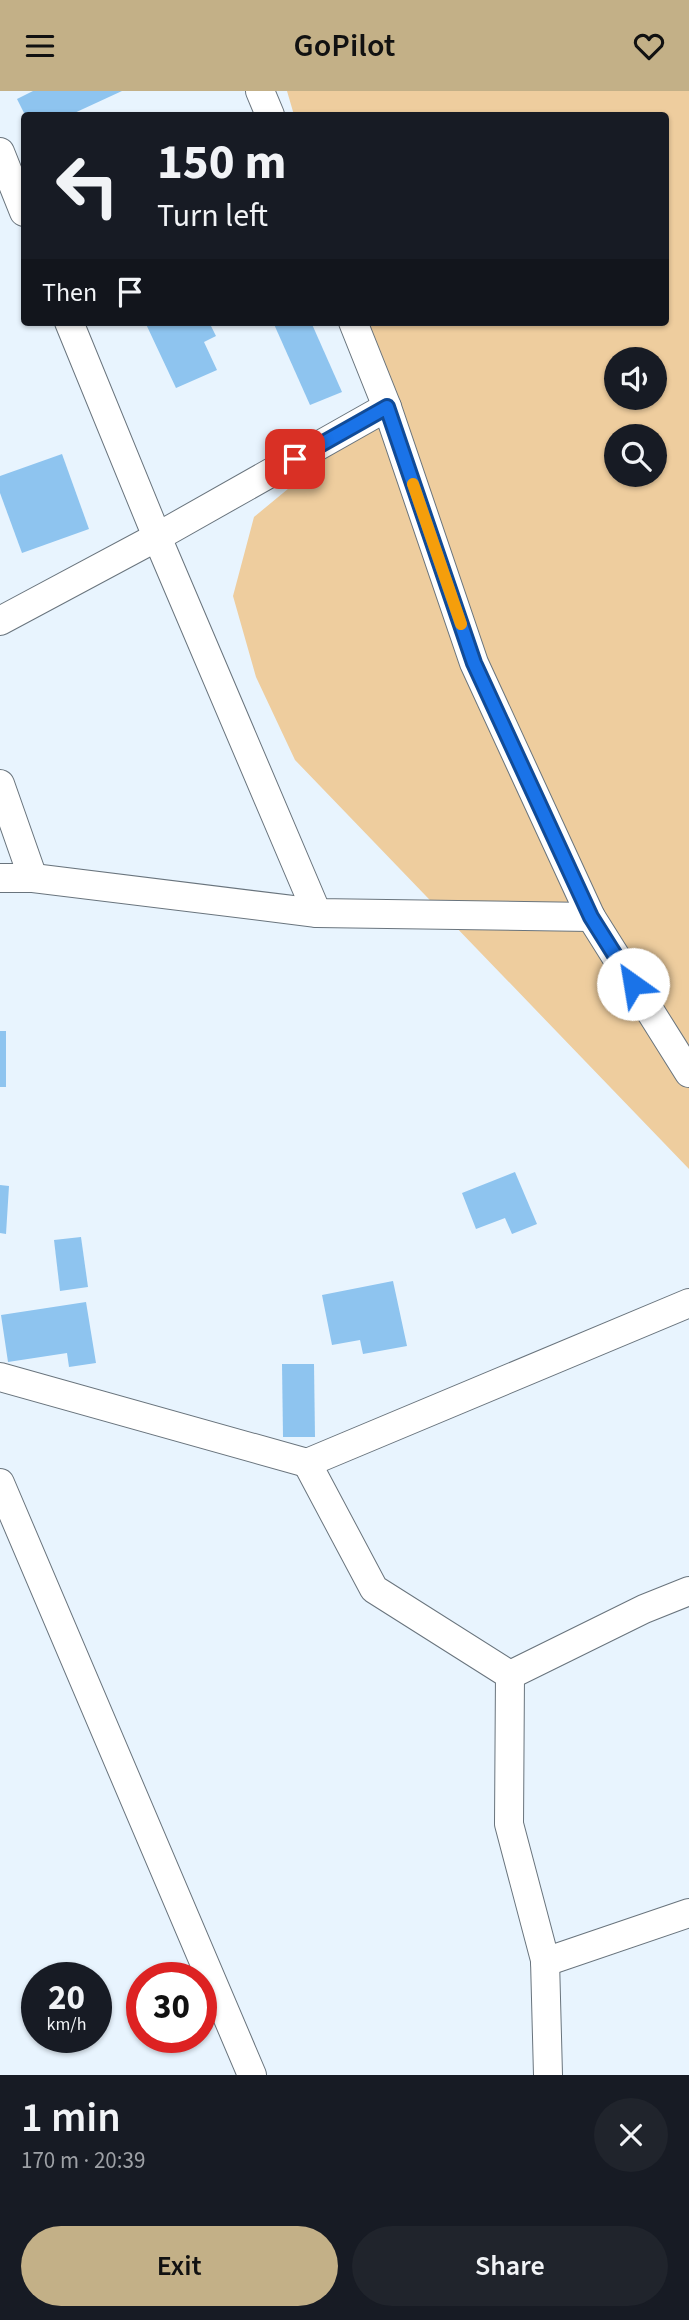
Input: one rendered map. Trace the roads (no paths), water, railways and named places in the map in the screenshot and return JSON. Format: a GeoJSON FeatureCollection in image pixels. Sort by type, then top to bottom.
{"type":"FeatureCollection","features":[{"type":"Feature","properties":{"kind":"street"},"geometry":{"type":"LineString","coordinates":[[260,91],[269,112]]}},
{"type":"Feature","properties":{"kind":"street"},"geometry":{"type":"LineString","coordinates":[[0,152],[21,204]]}},
{"type":"Feature","properties":{"kind":"street"},"geometry":{"type":"LineString","coordinates":[[71,326],[317,913]]}},
{"type":"Feature","properties":{"kind":"street"},"geometry":{"type":"LineString","coordinates":[[355,326],[387,407],[474,663],[591,917],[689,1073]]}},
{"type":"Feature","properties":{"kind":"street"},"geometry":{"type":"LineString","coordinates":[[0,621],[157,537],[387,407]]}},
{"type":"Feature","properties":{"kind":"street"},"geometry":{"type":"LineString","coordinates":[[0,784],[33,878]]}},
{"type":"Feature","properties":{"kind":"street"},"geometry":{"type":"LineString","coordinates":[[0,878],[33,878],[317,913],[591,917]]}},
{"type":"Feature","properties":{"kind":"street"},"geometry":{"type":"LineString","coordinates":[[0,1377],[307,1463],[689,1303]]}},
{"type":"Feature","properties":{"kind":"street"},"geometry":{"type":"LineString","coordinates":[[307,1463],[374,1590],[510,1675]]}},
{"type":"Feature","properties":{"kind":"street"},"geometry":{"type":"LineString","coordinates":[[0,1483],[252,2075]]}},
{"type":"Feature","properties":{"kind":"street"},"geometry":{"type":"LineString","coordinates":[[510,1675],[644,1609],[689,1591]]}},
{"type":"Feature","properties":{"kind":"street"},"geometry":{"type":"LineString","coordinates":[[510,1675],[509,1824],[545,1962],[548,2075]]}},
{"type":"Feature","properties":{"kind":"street"},"geometry":{"type":"LineString","coordinates":[[545,1962],[689,1913]]}}]}
